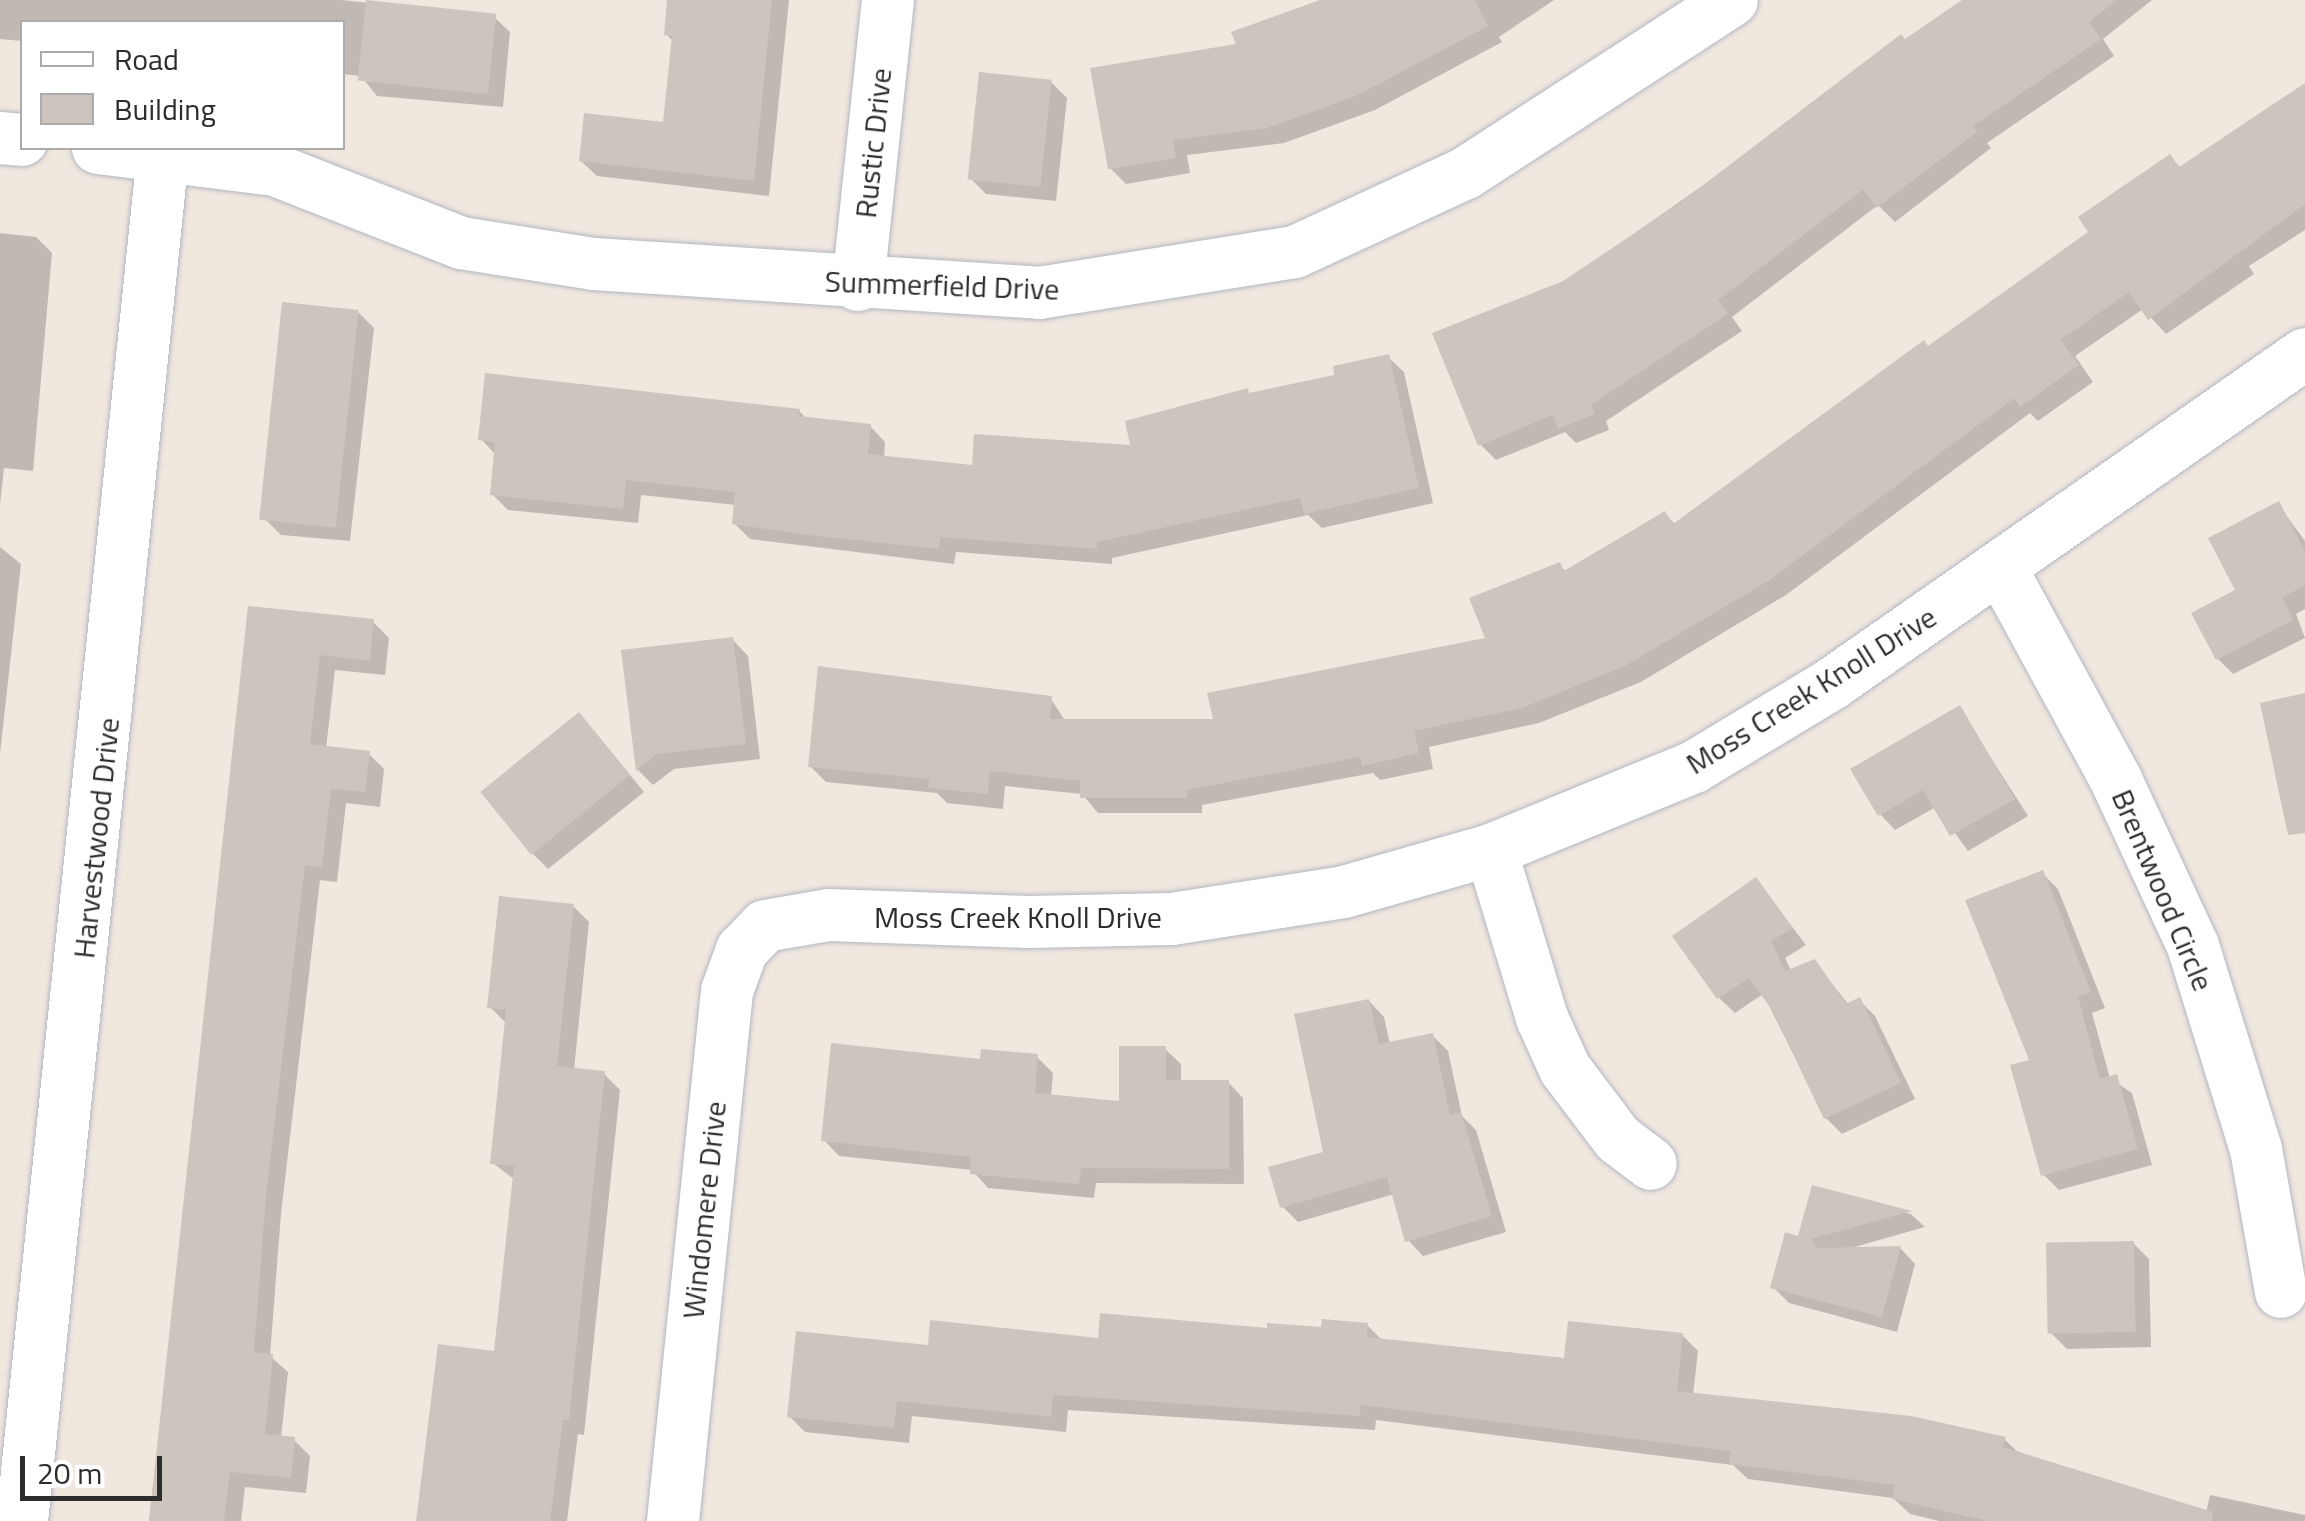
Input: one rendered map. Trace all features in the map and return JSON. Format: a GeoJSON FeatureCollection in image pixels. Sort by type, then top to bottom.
{"type":"FeatureCollection","features":[{"type":"Feature","properties":{"kind":"street","name":"Rustic Drive"},"geometry":{"type":"LineString","coordinates":[[858,285],[888,0]]}},
{"type":"Feature","properties":{"kind":"street","name":"Summerfield Drive"},"geometry":{"type":"LineString","coordinates":[[120,150],[275,170],[461,243],[594,264],[858,285],[1039,293],[1295,252],[1466,173],[1732,0]]}},
{"type":"Feature","properties":{"kind":"street","name":"Harvestwood Drive"},"geometry":{"type":"LineString","coordinates":[[22,1521],[163,154]]}},
{"type":"Feature","properties":{"kind":"street","name":"Moss Creek Knoll Drive"},"geometry":{"type":"LineString","coordinates":[[780,921],[828,914],[1028,922],[1172,919],[1344,892],[1491,850],[1694,767],[1833,683],[2305,354]]}},
{"type":"Feature","properties":{"kind":"street","name":"Brentwood Circle"},"geometry":{"type":"LineString","coordinates":[[2000,567],[2116,780],[2193,946],[2256,1149],[2282,1292]]}},
{"type":"Feature","properties":{"kind":"street"},"geometry":{"type":"LineString","coordinates":[[1491,850],[1542,1018],[1566,1069],[1618,1139],[1651,1164]]}},
{"type":"Feature","properties":{"kind":"street","name":"Windomere Drive"},"geometry":{"type":"LineString","coordinates":[[673,1521],[726,991],[742,950],[765,926],[780,921]]}},
{"type":"Feature","properties":{"kind":"building"},"geometry":{"type":"Polygon","coordinates":[[[366,0],[496,14],[488,94],[358,81],[366,0]]]}},
{"type":"Feature","properties":{"kind":"building"},"geometry":{"type":"Polygon","coordinates":[[[667,0],[772,0],[754,181],[579,161],[584,113],[663,122],[672,36],[664,35],[667,0]]]}},
{"type":"Feature","properties":{"kind":"building"},"geometry":{"type":"Polygon","coordinates":[[[1320,0],[1475,0],[1488,26],[1358,95],[1267,128],[1173,140],[1176,158],[1108,169],[1090,68],[1236,44],[1231,32],[1320,0]]]}},
{"type":"Feature","properties":{"kind":"building"},"geometry":{"type":"Polygon","coordinates":[[[1962,0],[2117,0],[2089,22],[2101,39],[1973,126],[1977,132],[1877,208],[1863,190],[1718,300],[1728,314],[1591,405],[1595,414],[1558,429],[1553,415],[1478,446],[1432,333],[1563,281],[1681,202],[1901,34],[1905,39],[1962,0]]]}},
{"type":"Feature","properties":{"kind":"building"},"geometry":{"type":"Polygon","coordinates":[[[979,72],[1052,80],[1040,187],[968,179],[979,72]]]}},
{"type":"Feature","properties":{"kind":"building"},"geometry":{"type":"Polygon","coordinates":[[[2305,83],[2305,204],[2148,320],[2129,292],[2061,340],[2079,365],[2020,407],[2014,398],[1770,580],[1625,666],[1522,708],[1414,731],[1419,753],[1362,766],[1360,757],[1187,790],[1187,798],[1080,798],[1080,781],[990,771],[988,794],[928,788],[929,779],[808,767],[818,666],[1052,696],[1050,719],[1213,719],[1207,693],[1485,638],[1469,598],[1560,562],[1564,571],[1665,511],[1673,524],[1924,340],[1928,346],[2088,232],[2078,217],[2170,154],[2179,167],[2305,83]]]}},
{"type":"Feature","properties":{"kind":"building"},"geometry":{"type":"Polygon","coordinates":[[[282,302],[359,310],[336,528],[259,520],[282,302]]]}},
{"type":"Feature","properties":{"kind":"building"},"geometry":{"type":"Polygon","coordinates":[[[1389,354],[1419,488],[1304,514],[1300,498],[1097,542],[1097,549],[940,537],[939,549],[732,524],[735,492],[626,480],[623,509],[490,495],[495,442],[478,440],[485,373],[800,409],[799,416],[871,424],[868,454],[972,465],[974,434],[1130,445],[1125,421],[1248,388],[1249,393],[1334,375],[1333,366],[1389,354]]]}},
{"type":"Feature","properties":{"kind":"building"},"geometry":{"type":"Polygon","coordinates":[[[2279,501],[2305,552],[2305,586],[2282,597],[2293,620],[2216,660],[2191,613],[2235,590],[2208,538],[2279,501]]]}},
{"type":"Feature","properties":{"kind":"building"},"geometry":{"type":"Polygon","coordinates":[[[248,606],[374,619],[370,661],[320,655],[310,744],[370,751],[365,792],[331,789],[322,867],[305,865],[266,1196],[254,1352],[273,1354],[265,1434],[295,1437],[291,1478],[230,1472],[224,1521],[149,1521],[248,606]]]}},
{"type":"Feature","properties":{"kind":"building"},"geometry":{"type":"Polygon","coordinates":[[[733,637],[746,744],[657,754],[636,771],[621,650],[733,637]]]}},
{"type":"Feature","properties":{"kind":"building"},"geometry":{"type":"Polygon","coordinates":[[[2305,693],[2305,833],[2288,835],[2260,703],[2305,693]]]}},
{"type":"Feature","properties":{"kind":"building"},"geometry":{"type":"Polygon","coordinates":[[[1960,705],[2015,799],[1950,836],[1923,790],[1878,816],[1850,769],[1960,705]]]}},
{"type":"Feature","properties":{"kind":"building"},"geometry":{"type":"Polygon","coordinates":[[[579,712],[630,775],[531,855],[480,792],[579,712]]]}},
{"type":"Feature","properties":{"kind":"building"},"geometry":{"type":"Polygon","coordinates":[[[2043,870],[2091,992],[2078,997],[2100,1079],[2117,1074],[2138,1149],[2041,1176],[2010,1065],[2029,1060],[1965,900],[2043,870]]]}},
{"type":"Feature","properties":{"kind":"building"},"geometry":{"type":"Polygon","coordinates":[[[1756,877],[1793,928],[1771,941],[1785,971],[1815,959],[1846,1004],[1860,997],[1901,1083],[1824,1119],[1772,1010],[1749,978],[1717,999],[1672,936],[1756,877]]]}},
{"type":"Feature","properties":{"kind":"building"},"geometry":{"type":"Polygon","coordinates":[[[499,896],[574,904],[557,1066],[605,1071],[569,1420],[563,1420],[550,1521],[416,1521],[438,1344],[494,1351],[514,1166],[490,1164],[506,1010],[487,1008],[499,896]]]}},
{"type":"Feature","properties":{"kind":"building"},"geometry":{"type":"Polygon","coordinates":[[[1369,999],[1379,1044],[1433,1033],[1450,1115],[1461,1112],[1492,1216],[1405,1242],[1387,1177],[1280,1208],[1268,1167],[1323,1152],[1294,1014],[1369,999]]]}},
{"type":"Feature","properties":{"kind":"building"},"geometry":{"type":"Polygon","coordinates":[[[831,1043],[980,1059],[981,1049],[1038,1054],[1035,1093],[1119,1101],[1119,1046],[1166,1046],[1166,1080],[1229,1080],[1229,1169],[1081,1168],[1079,1184],[970,1174],[971,1157],[821,1141],[831,1043]]]}},
{"type":"Feature","properties":{"kind":"building"},"geometry":{"type":"Polygon","coordinates":[[[1812,1185],[1912,1211],[1811,1239],[1817,1248],[1901,1246],[1882,1317],[1770,1288],[1785,1232],[1798,1236],[1812,1185]]]}},
{"type":"Feature","properties":{"kind":"building"},"geometry":{"type":"Polygon","coordinates":[[[2134,1241],[2136,1332],[2048,1334],[2046,1243],[2134,1241]]]}},
{"type":"Feature","properties":{"kind":"building"},"geometry":{"type":"Polygon","coordinates":[[[1100,1313],[1267,1328],[1267,1323],[1321,1327],[1322,1319],[1368,1323],[1367,1337],[1564,1358],[1568,1321],[1683,1333],[1677,1391],[1911,1416],[2006,1437],[2003,1447],[2213,1512],[2212,1521],[1988,1521],[1892,1499],[1895,1485],[1729,1464],[1731,1451],[1361,1405],[1360,1416],[1053,1395],[1051,1417],[897,1401],[894,1428],[787,1417],[796,1331],[928,1345],[930,1320],[1098,1338],[1100,1313]]]}}]}
